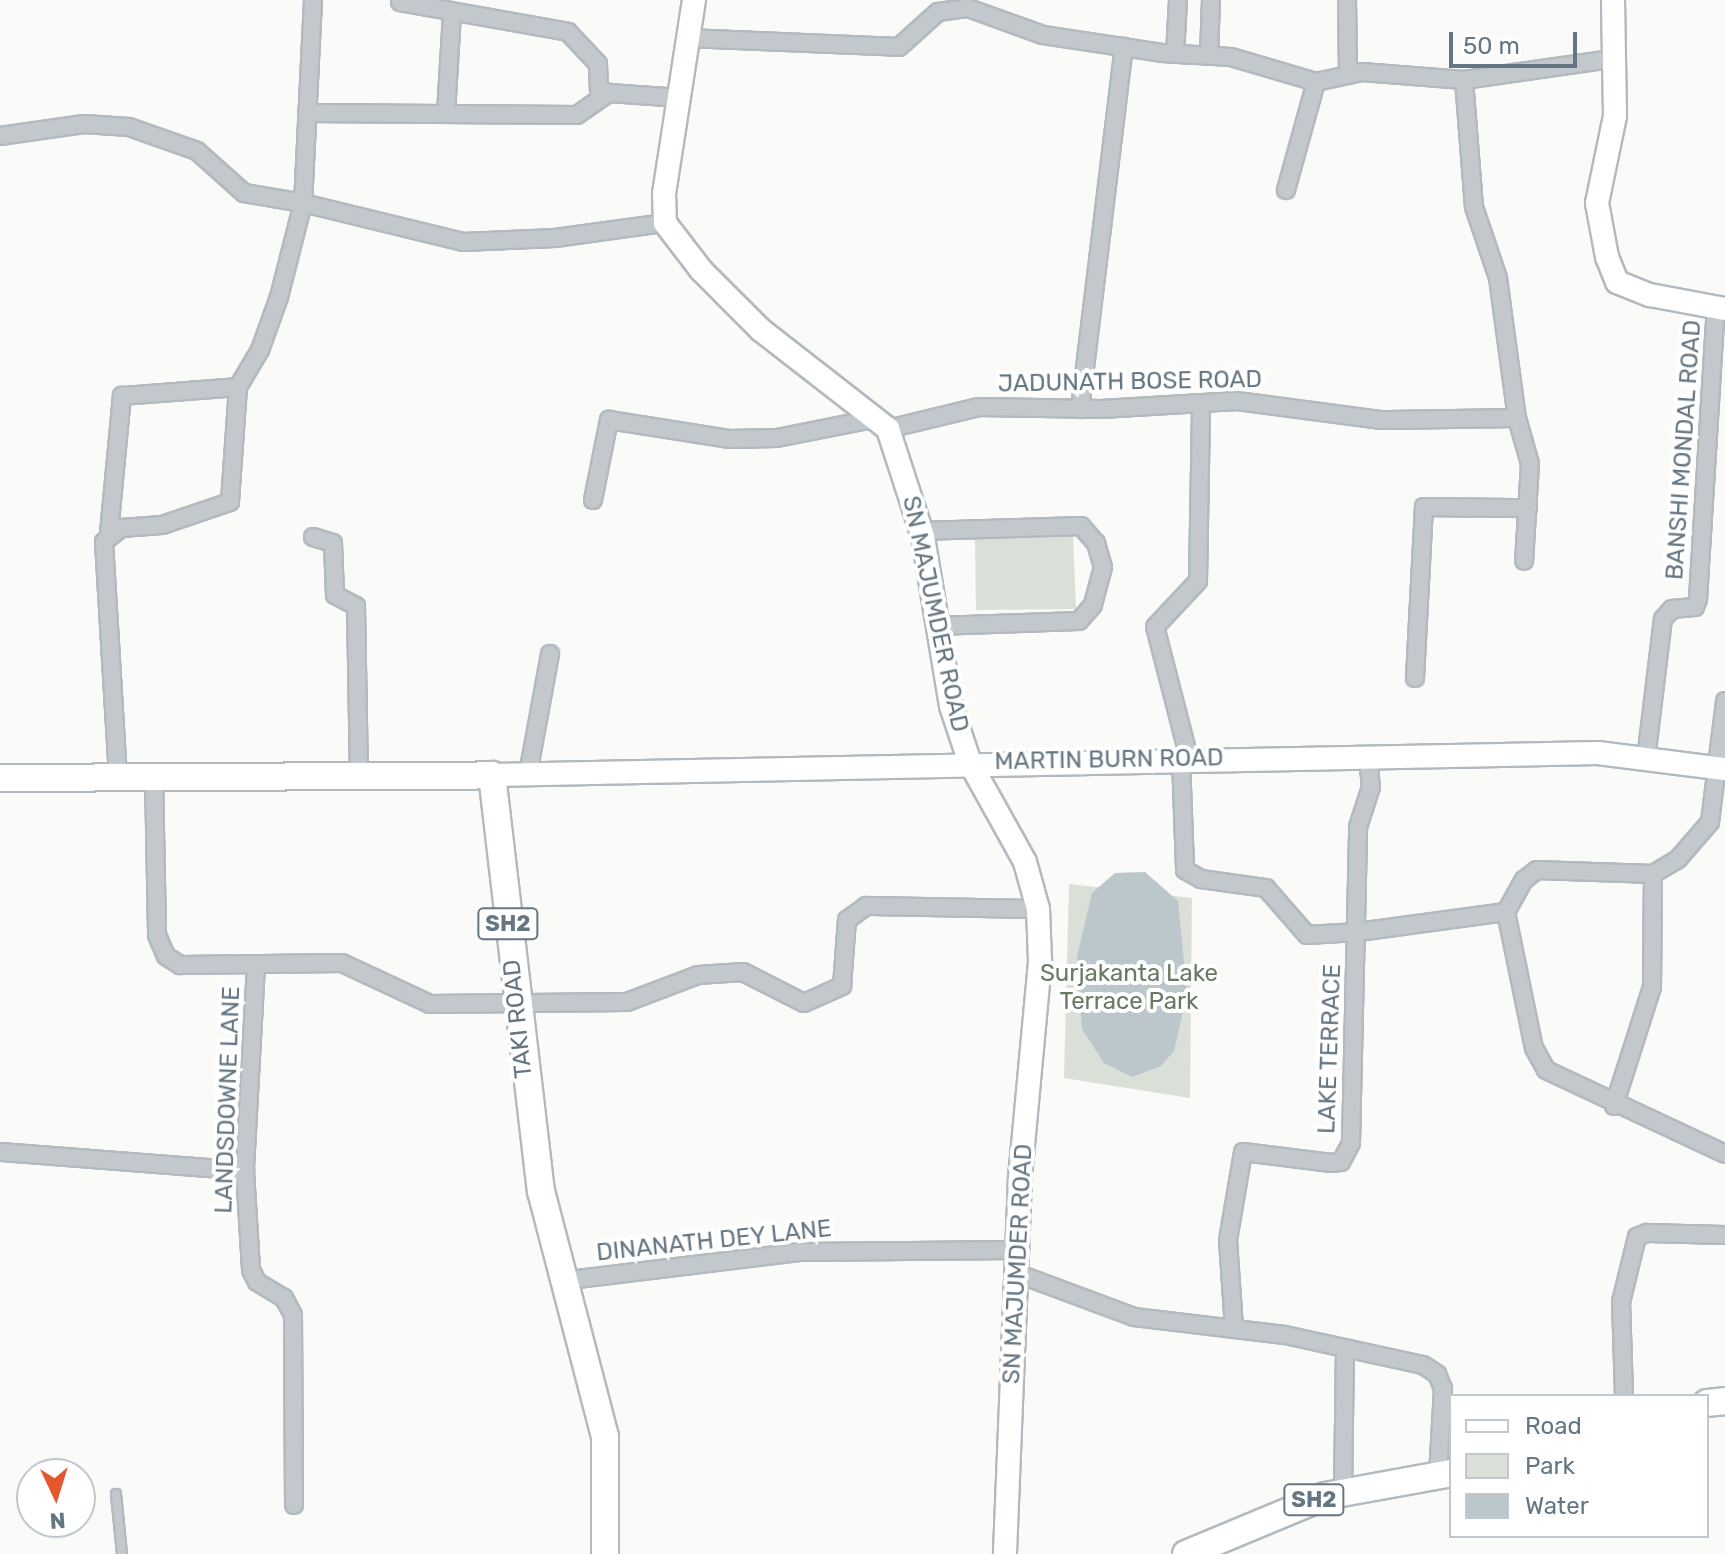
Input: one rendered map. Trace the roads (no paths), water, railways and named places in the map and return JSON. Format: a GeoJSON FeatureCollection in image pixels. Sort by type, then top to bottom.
{"type":"FeatureCollection","features":[{"type":"Feature","properties":{"kind":"main road"},"geometry":{"type":"LineString","coordinates":[[694,0],[664,194],[665,223],[701,270],[750,320],[881,424]]}},
{"type":"Feature","properties":{"kind":"main road"},"geometry":{"type":"LineString","coordinates":[[1613,0],[1611,59],[1615,116],[1597,203],[1617,282],[1721,309]]}},
{"type":"Feature","properties":{"kind":"main road","name":"SN MAJUMDER ROAD"},"geometry":{"type":"LineString","coordinates":[[881,424],[921,531],[951,706],[970,763],[1025,862],[1038,909],[1040,962],[1016,1250],[1005,1554]]}},
{"type":"Feature","properties":{"kind":"main road","name":"MARTIN BURN ROAD"},"geometry":{"type":"LineString","coordinates":[[492,775],[1185,758],[1598,753],[1721,769]]}},
{"type":"Feature","properties":{"kind":"main road"},"geometry":{"type":"LineString","coordinates":[[0,778],[492,775]]}},
{"type":"Feature","properties":{"kind":"main road","name":"TAKI ROAD"},"geometry":{"type":"LineString","coordinates":[[492,775],[515,1005],[541,1191],[561,1281],[598,1395],[605,1437],[605,1554]]}},
{"type":"Feature","properties":{"kind":"main road","name":"SH2"},"geometry":{"type":"LineString","coordinates":[[1186,1554],[1290,1509],[1343,1492],[1445,1474]]}},
{"type":"Feature","properties":{"kind":"street"},"geometry":{"type":"LineString","coordinates":[[109,533],[162,525],[230,502],[238,387],[260,350],[279,297],[303,203],[313,0]]}},
{"type":"Feature","properties":{"kind":"street"},"geometry":{"type":"LineString","coordinates":[[1175,54],[1178,0]]}},
{"type":"Feature","properties":{"kind":"street"},"geometry":{"type":"LineString","coordinates":[[1209,56],[1211,0]]}},
{"type":"Feature","properties":{"kind":"street"},"geometry":{"type":"LineString","coordinates":[[1347,0],[1348,75]]}},
{"type":"Feature","properties":{"kind":"street"},"geometry":{"type":"LineString","coordinates":[[307,113],[577,115],[587,111],[599,95],[598,64],[568,32],[400,2]]}},
{"type":"Feature","properties":{"kind":"street"},"geometry":{"type":"LineString","coordinates":[[687,38],[899,47],[938,12],[968,8],[1043,35],[1209,56],[1316,82],[1348,75],[1464,80],[1611,59]]}},
{"type":"Feature","properties":{"kind":"street"},"geometry":{"type":"LineString","coordinates":[[446,114],[452,13]]}},
{"type":"Feature","properties":{"kind":"street"},"geometry":{"type":"LineString","coordinates":[[1080,409],[1124,47]]}},
{"type":"Feature","properties":{"kind":"street"},"geometry":{"type":"LineString","coordinates":[[1464,80],[1474,207],[1498,278],[1517,418],[1530,464],[1524,561]]}},
{"type":"Feature","properties":{"kind":"street"},"geometry":{"type":"LineString","coordinates":[[1286,190],[1316,82]]}},
{"type":"Feature","properties":{"kind":"street"},"geometry":{"type":"LineString","coordinates":[[599,95],[681,98]]}},
{"type":"Feature","properties":{"kind":"street"},"geometry":{"type":"LineString","coordinates":[[0,136],[84,124],[129,127],[197,151],[244,193],[303,203],[463,242],[555,238],[665,223]]}},
{"type":"Feature","properties":{"kind":"street","name":"BANSHI MONDAL ROAD"},"geometry":{"type":"LineString","coordinates":[[1646,759],[1663,619],[1672,609],[1695,607],[1698,599],[1721,309]]}},
{"type":"Feature","properties":{"kind":"street"},"geometry":{"type":"LineString","coordinates":[[118,777],[104,542],[109,533],[122,396],[238,387]]}},
{"type":"Feature","properties":{"kind":"street","name":"JADUNATH BOSE ROAD"},"geometry":{"type":"LineString","coordinates":[[593,500],[609,420],[729,439],[777,438],[979,407],[1080,409],[1256,401],[1382,420],[1517,418]]}},
{"type":"Feature","properties":{"kind":"street"},"geometry":{"type":"LineString","coordinates":[[1201,403],[1198,581],[1155,627],[1185,758],[1185,870],[1201,879],[1266,888],[1307,935],[1358,932],[1506,912]]}},
{"type":"Feature","properties":{"kind":"street"},"geometry":{"type":"LineString","coordinates":[[1415,678],[1424,507],[1528,508]]}},
{"type":"Feature","properties":{"kind":"street"},"geometry":{"type":"LineString","coordinates":[[921,531],[1081,526],[1096,543],[1103,567],[1093,605],[1079,621],[936,626]]}},
{"type":"Feature","properties":{"kind":"street"},"geometry":{"type":"LineString","coordinates":[[313,537],[333,543],[335,595],[356,606],[359,775]]}},
{"type":"Feature","properties":{"kind":"street"},"geometry":{"type":"LineString","coordinates":[[528,774],[550,654]]}},
{"type":"Feature","properties":{"kind":"street"},"geometry":{"type":"LineString","coordinates":[[1725,701],[1721,769],[1710,822],[1678,859],[1653,874],[1537,870],[1524,880],[1506,912],[1538,1059],[1559,1080],[1725,1154]]}},
{"type":"Feature","properties":{"kind":"street","name":"LAKE TERRACE"},"geometry":{"type":"LineString","coordinates":[[1234,1328],[1228,1240],[1243,1152],[1331,1163],[1347,1156],[1352,1132],[1358,827],[1371,787],[1368,756]]}},
{"type":"Feature","properties":{"kind":"street"},"geometry":{"type":"LineString","coordinates":[[154,776],[161,948],[180,965],[342,963],[430,1004],[627,1002],[698,975],[743,972],[804,1003],[842,986],[847,920],[866,906],[1038,909]]}},
{"type":"Feature","properties":{"kind":"street"},"geometry":{"type":"LineString","coordinates":[[1614,1106],[1652,987],[1653,874]]}},
{"type":"Feature","properties":{"kind":"street","name":"LANDSDOWNE LANE"},"geometry":{"type":"LineString","coordinates":[[256,965],[245,1171],[251,1270],[257,1282],[284,1298],[293,1315],[294,1505]]}},
{"type":"Feature","properties":{"kind":"street"},"geometry":{"type":"LineString","coordinates":[[0,1152],[245,1171]]}},
{"type":"Feature","properties":{"kind":"street"},"geometry":{"type":"LineString","coordinates":[[1624,1394],[1621,1302],[1637,1237],[1647,1233],[1725,1235]]}},
{"type":"Feature","properties":{"kind":"street","name":"DINANATH DEY LANE"},"geometry":{"type":"LineString","coordinates":[[561,1281],[801,1252],[1016,1250]]}},
{"type":"Feature","properties":{"kind":"street"},"geometry":{"type":"LineString","coordinates":[[1016,1273],[1134,1317],[1234,1328],[1423,1365],[1437,1374],[1443,1389],[1445,1474]]}},
{"type":"Feature","properties":{"kind":"street"},"geometry":{"type":"LineString","coordinates":[[1343,1492],[1345,1348]]}},
{"type":"Feature","properties":{"kind":"lane"},"geometry":{"type":"LineString","coordinates":[[116,1494],[122,1554]]}},
{"type":"Feature","properties":{"kind":"water","name":"Surjakanta Lake Terrace Park"},"geometry":{"type":"Polygon","coordinates":[[[1145,872],[1178,901],[1187,993],[1174,1051],[1161,1066],[1132,1077],[1104,1063],[1082,1029],[1077,957],[1092,893],[1115,873],[1145,872]]]}}]}
